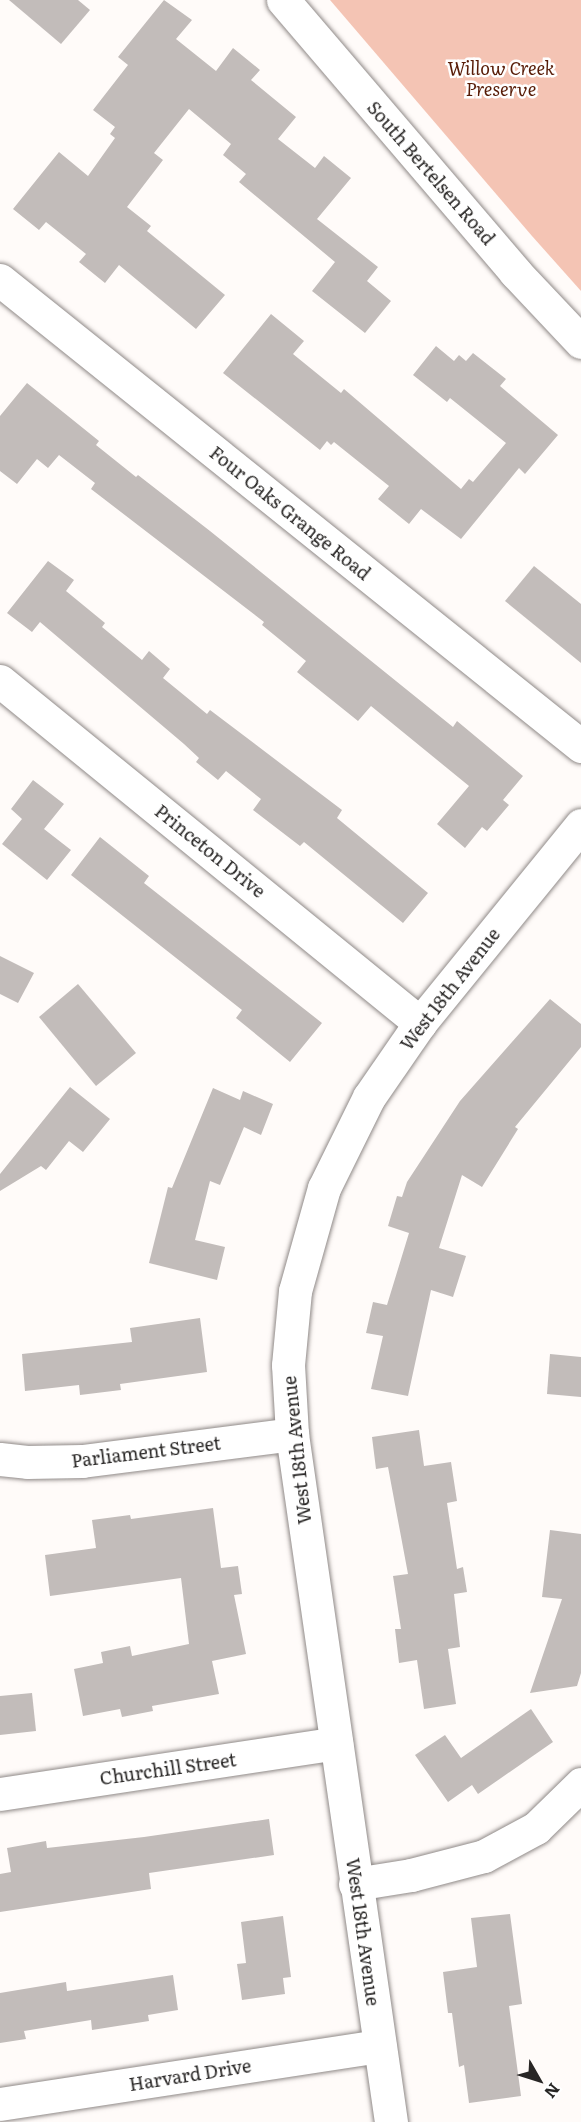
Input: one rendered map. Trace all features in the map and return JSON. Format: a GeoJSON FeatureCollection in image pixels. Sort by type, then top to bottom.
{"type":"FeatureCollection","features":[{"type":"Feature","properties":{"kind":"street","name":"South Bertelsen Road"},"geometry":{"type":"LineString","coordinates":[[283,0],[515,272],[581,342]]}},
{"type":"Feature","properties":{"kind":"street","name":"Four Oaks Grange Road"},"geometry":{"type":"LineString","coordinates":[[0,280],[581,746]]}},
{"type":"Feature","properties":{"kind":"street","name":"Princeton Drive"},"geometry":{"type":"LineString","coordinates":[[0,681],[420,1023]]}},
{"type":"Feature","properties":{"kind":"street","name":"West 18th Avenue"},"geometry":{"type":"LineString","coordinates":[[391,2122],[292,1434],[288,1365],[295,1291],[307,1238],[324,1188],[359,1117],[420,1023],[581,825]]}},
{"type":"Feature","properties":{"kind":"street","name":"Parliament Street"},"geometry":{"type":"LineString","coordinates":[[0,1459],[27,1462],[82,1461],[292,1434]]}},
{"type":"Feature","properties":{"kind":"street","name":"Churchill Street"},"geometry":{"type":"LineString","coordinates":[[0,1794],[336,1743]]}},
{"type":"Feature","properties":{"kind":"street"},"geometry":{"type":"LineString","coordinates":[[355,1884],[411,1875],[484,1856],[536,1828],[581,1784]]}},
{"type":"Feature","properties":{"kind":"street","name":"Harvard Drive"},"geometry":{"type":"LineString","coordinates":[[0,2104],[380,2046]]}},
{"type":"Feature","properties":{"kind":"green space","name":"Willow Creek Preserve"},"geometry":{"type":"Polygon","coordinates":[[[330,0],[581,0],[581,291],[532,236],[330,0]]]}},
{"type":"Feature","properties":{"kind":"building"},"geometry":{"type":"Polygon","coordinates":[[[9,0],[78,0],[90,10],[61,44],[9,0]]]}},
{"type":"Feature","properties":{"kind":"building"},"geometry":{"type":"Polygon","coordinates":[[[164,0],[192,20],[176,39],[216,71],[233,48],[260,70],[251,80],[296,117],[278,139],[315,168],[324,156],[351,178],[317,219],[378,267],[367,281],[391,301],[365,333],[312,291],[335,262],[239,182],[246,174],[223,155],[231,144],[189,109],[154,153],[163,160],[127,207],[151,226],[147,231],[225,295],[196,329],[119,265],[105,283],[79,262],[86,254],[46,222],[39,230],[13,209],[59,152],[88,176],[115,138],[110,134],[115,127],[93,110],[128,65],[118,57],[164,0]]]}},
{"type":"Feature","properties":{"kind":"building"},"geometry":{"type":"Polygon","coordinates":[[[271,314],[304,341],[293,354],[341,393],[344,389],[461,489],[469,479],[473,482],[506,443],[450,398],[447,402],[413,375],[436,346],[454,361],[459,355],[466,361],[473,353],[506,379],[500,386],[558,435],[525,474],[519,468],[461,539],[421,509],[409,524],[378,499],[389,486],[334,442],[331,445],[327,441],[320,450],[223,373],[271,314]]]}},
{"type":"Feature","properties":{"kind":"building"},"geometry":{"type":"Polygon","coordinates":[[[27,383],[99,441],[96,445],[136,477],[138,475],[210,531],[453,727],[457,721],[523,776],[503,800],[509,805],[487,831],[482,827],[465,848],[437,824],[469,786],[371,706],[358,721],[297,672],[306,661],[262,625],[264,622],[91,489],[95,483],[59,455],[48,468],[37,459],[17,484],[0,471],[0,416],[27,383]]]}},
{"type":"Feature","properties":{"kind":"building"},"geometry":{"type":"Polygon","coordinates":[[[48,561],[74,580],[66,591],[105,623],[102,627],[142,660],[149,651],[170,669],[163,678],[207,714],[210,710],[342,810],[337,818],[428,893],[403,923],[304,842],[300,846],[253,810],[261,799],[226,771],[218,780],[196,762],[199,758],[184,744],[40,622],[32,632],[7,613],[48,561]]]}},
{"type":"Feature","properties":{"kind":"building"},"geometry":{"type":"Polygon","coordinates":[[[534,566],[581,604],[581,663],[505,601],[534,566]]]}},
{"type":"Feature","properties":{"kind":"building"},"geometry":{"type":"Polygon","coordinates":[[[33,780],[64,804],[44,829],[71,850],[47,880],[2,844],[22,819],[11,809],[33,780]]]}},
{"type":"Feature","properties":{"kind":"building"},"geometry":{"type":"Polygon","coordinates":[[[100,837],[149,876],[144,883],[322,1023],[290,1062],[236,1018],[242,1010],[71,875],[100,837]]]}},
{"type":"Feature","properties":{"kind":"building"},"geometry":{"type":"Polygon","coordinates":[[[0,956],[34,973],[18,1003],[0,994],[0,956]]]}},
{"type":"Feature","properties":{"kind":"building"},"geometry":{"type":"Polygon","coordinates":[[[78,984],[136,1053],[96,1086],[39,1017],[78,984]]]}},
{"type":"Feature","properties":{"kind":"building"},"geometry":{"type":"Polygon","coordinates":[[[550,999],[581,1024],[581,1047],[515,1127],[518,1129],[482,1187],[462,1175],[439,1248],[466,1256],[453,1297],[431,1290],[408,1396],[371,1389],[383,1336],[366,1333],[373,1302],[387,1305],[409,1233],[388,1226],[397,1196],[402,1197],[407,1182],[460,1101],[550,999]]]}},
{"type":"Feature","properties":{"kind":"building"},"geometry":{"type":"Polygon","coordinates":[[[70,1087],[110,1119],[83,1152],[69,1141],[46,1170],[41,1166],[0,1191],[0,1174],[70,1087]]]}},
{"type":"Feature","properties":{"kind":"building"},"geometry":{"type":"Polygon","coordinates":[[[213,1088],[240,1100],[243,1091],[273,1104],[261,1135],[244,1127],[220,1185],[210,1181],[195,1240],[225,1247],[217,1280],[149,1263],[168,1187],[172,1188],[213,1088]]]}},
{"type":"Feature","properties":{"kind":"building"},"geometry":{"type":"Polygon","coordinates":[[[200,1318],[207,1372],[120,1384],[121,1390],[80,1395],[79,1385],[25,1391],[22,1354],[132,1342],[130,1328],[200,1318]]]}},
{"type":"Feature","properties":{"kind":"building"},"geometry":{"type":"Polygon","coordinates":[[[550,1354],[581,1357],[581,1397],[547,1394],[550,1354]]]}},
{"type":"Feature","properties":{"kind":"building"},"geometry":{"type":"Polygon","coordinates":[[[419,1430],[424,1466],[451,1462],[457,1501],[447,1503],[457,1569],[463,1567],[467,1592],[454,1594],[460,1647],[448,1649],[456,1704],[424,1709],[417,1660],[399,1663],[395,1629],[401,1629],[393,1576],[408,1574],[388,1467],[376,1469],[372,1437],[419,1430]]]}},
{"type":"Feature","properties":{"kind":"building"},"geometry":{"type":"Polygon","coordinates":[[[213,1508],[221,1568],[238,1566],[242,1594],[234,1595],[246,1654],[212,1661],[219,1694],[152,1706],[153,1711],[122,1717],[120,1709],[83,1716],[74,1669],[103,1663],[101,1652],[130,1646],[132,1656],[189,1644],[181,1578],[50,1596],[45,1555],[96,1548],[92,1520],[130,1515],[131,1519],[213,1508]]]}},
{"type":"Feature","properties":{"kind":"building"},"geometry":{"type":"Polygon","coordinates":[[[550,1530],[581,1534],[581,1673],[577,1686],[530,1693],[562,1599],[542,1597],[550,1530]]]}},
{"type":"Feature","properties":{"kind":"building"},"geometry":{"type":"Polygon","coordinates":[[[32,1693],[36,1731],[0,1735],[0,1696],[32,1693]]]}},
{"type":"Feature","properties":{"kind":"building"},"geometry":{"type":"Polygon","coordinates":[[[531,1709],[553,1742],[478,1794],[472,1785],[448,1802],[415,1755],[445,1735],[461,1758],[531,1709]]]}},
{"type":"Feature","properties":{"kind":"building"},"geometry":{"type":"Polygon","coordinates":[[[269,1819],[274,1855],[149,1873],[151,1889],[0,1912],[0,1874],[11,1872],[7,1848],[46,1841],[47,1848],[269,1819]]]}},
{"type":"Feature","properties":{"kind":"building"},"geometry":{"type":"Polygon","coordinates":[[[510,1914],[522,2004],[509,2006],[521,2096],[469,2103],[464,2065],[459,2067],[452,2013],[448,2013],[443,1972],[477,1967],[471,1918],[510,1914]]]}},
{"type":"Feature","properties":{"kind":"building"},"geometry":{"type":"Polygon","coordinates":[[[283,1916],[291,1977],[283,1978],[285,1994],[242,2000],[237,1964],[246,1963],[241,1922],[283,1916]]]}},
{"type":"Feature","properties":{"kind":"building"},"geometry":{"type":"Polygon","coordinates":[[[173,1975],[178,2010],[148,2015],[149,2021],[92,2030],[91,2020],[24,2031],[26,2039],[0,2043],[0,1993],[66,1982],[67,1991],[173,1975]]]}}]}
